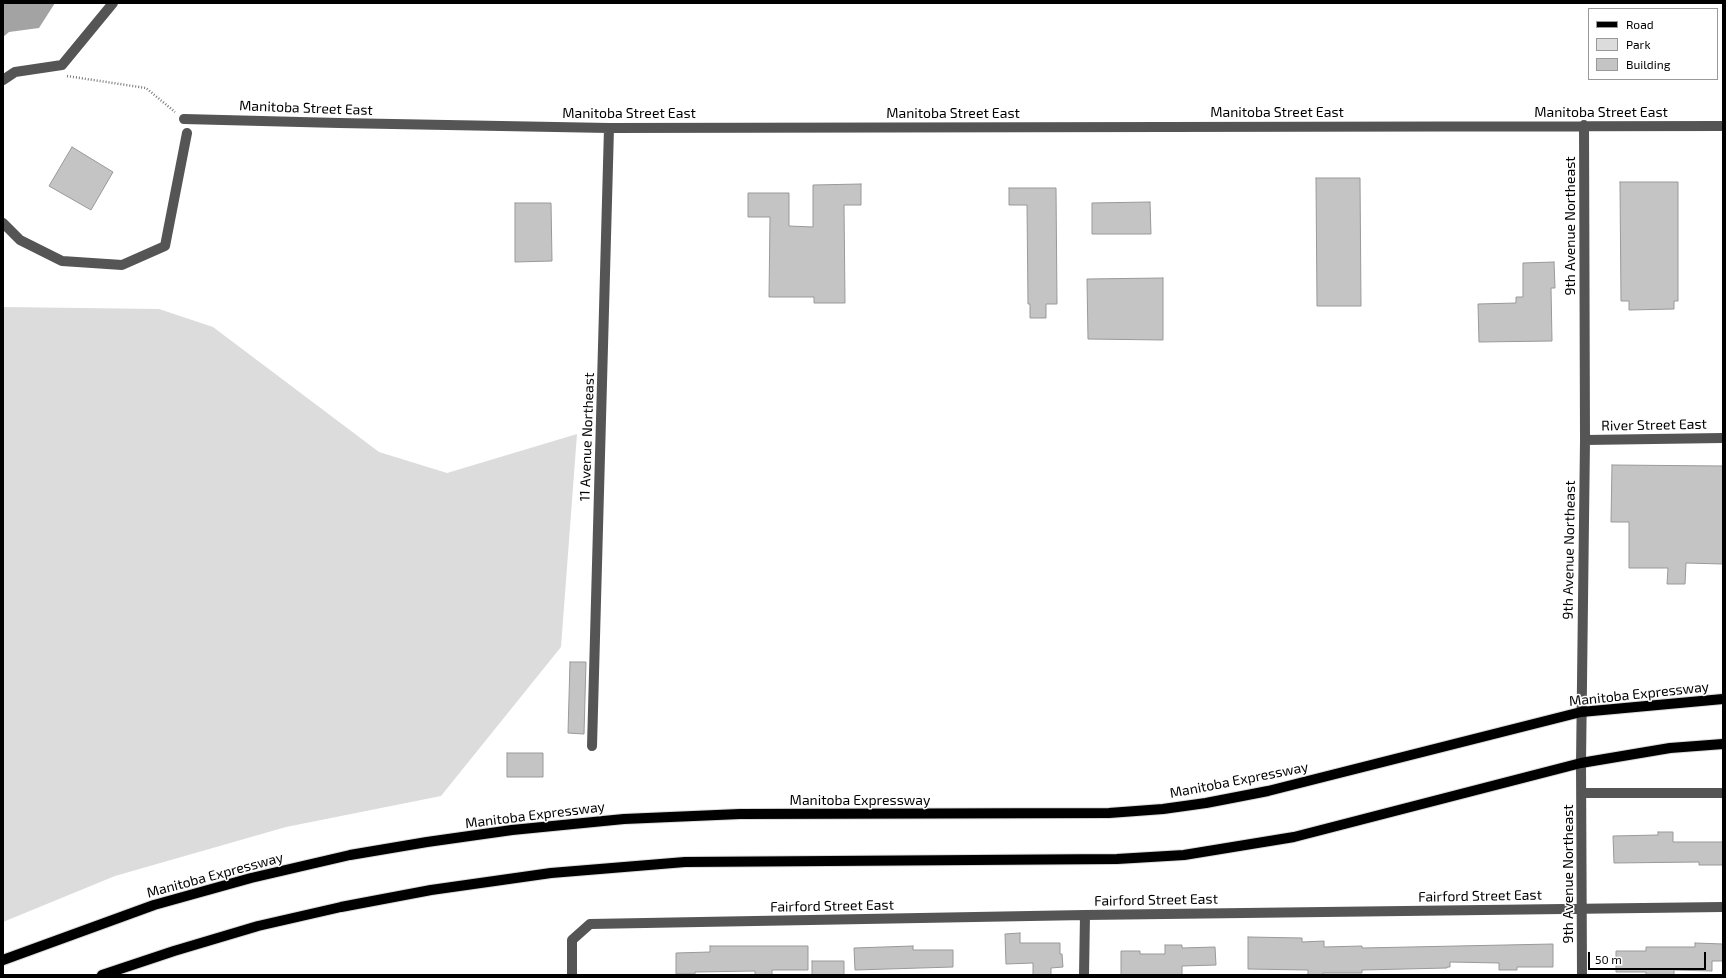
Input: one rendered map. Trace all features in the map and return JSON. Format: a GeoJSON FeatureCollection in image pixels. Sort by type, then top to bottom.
{"type":"FeatureCollection","features":[{"type":"Feature","properties":{"kind":"main road","name":"Manitoba Expressway"},"geometry":{"type":"LineString","coordinates":[[3,960],[154,905],[251,878],[350,855],[428,842],[512,830],[624,818],[740,814],[1109,813],[1163,809],[1206,803],[1268,791],[1582,712],[1673,702],[1723,699]]}},
{"type":"Feature","properties":{"kind":"main road"},"geometry":{"type":"LineString","coordinates":[[102,975],[174,951],[258,926],[341,906],[551,872],[685,862],[1116,859],[1184,855],[1294,837],[1581,763],[1670,748],[1723,744]]}},
{"type":"Feature","properties":{"kind":"street"},"geometry":{"type":"LineString","coordinates":[[3,80],[15,72],[62,65],[113,3]]}},
{"type":"Feature","properties":{"kind":"street","name":"Manitoba Street East"},"geometry":{"type":"LineString","coordinates":[[184,119],[609,128],[1723,126]]}},
{"type":"Feature","properties":{"kind":"street","name":"9th Avenue Northeast"},"geometry":{"type":"LineString","coordinates":[[1582,975],[1581,763],[1585,440],[1584,126]]}},
{"type":"Feature","properties":{"kind":"street","name":"11 Avenue Northeast"},"geometry":{"type":"LineString","coordinates":[[592,746],[609,128]]}},
{"type":"Feature","properties":{"kind":"street"},"geometry":{"type":"LineString","coordinates":[[3,223],[20,240],[62,261],[122,266],[165,246],[187,133]]}},
{"type":"Feature","properties":{"kind":"street","name":"River Street East"},"geometry":{"type":"LineString","coordinates":[[1585,440],[1723,438]]}},
{"type":"Feature","properties":{"kind":"street"},"geometry":{"type":"LineString","coordinates":[[1582,793],[1723,793]]}},
{"type":"Feature","properties":{"kind":"street","name":"Fairford Street East"},"geometry":{"type":"LineString","coordinates":[[572,975],[572,940],[590,924],[1084,915],[1723,907]]}},
{"type":"Feature","properties":{"kind":"street"},"geometry":{"type":"LineString","coordinates":[[1084,915],[1084,975]]}},
{"type":"Feature","properties":{"kind":"path"},"geometry":{"type":"LineString","coordinates":[[59,76],[146,88],[184,119]]}},
{"type":"Feature","properties":{"kind":"green space"},"geometry":{"type":"Polygon","coordinates":[[[3,307],[159,309],[213,327],[379,452],[447,473],[577,434],[561,647],[441,796],[286,827],[115,876],[3,922],[3,307]]]}},
{"type":"Feature","properties":{"kind":"shaded area"},"geometry":{"type":"Polygon","coordinates":[[[3,3],[55,3],[39,28],[9,32],[3,37],[3,3]]]}},
{"type":"Feature","properties":{"kind":"building"},"geometry":{"type":"Polygon","coordinates":[[[72,147],[113,172],[91,210],[49,186],[72,147]]]}},
{"type":"Feature","properties":{"kind":"building"},"geometry":{"type":"Polygon","coordinates":[[[1316,178],[1360,178],[1361,306],[1317,306],[1316,178]]]}},
{"type":"Feature","properties":{"kind":"building"},"geometry":{"type":"Polygon","coordinates":[[[1620,182],[1678,182],[1678,301],[1674,301],[1674,309],[1629,310],[1629,301],[1621,301],[1620,182]]]}},
{"type":"Feature","properties":{"kind":"building"},"geometry":{"type":"Polygon","coordinates":[[[861,184],[861,205],[844,205],[845,303],[814,303],[814,297],[769,297],[770,217],[748,217],[748,193],[789,193],[789,226],[813,227],[813,185],[861,184]]]}},
{"type":"Feature","properties":{"kind":"building"},"geometry":{"type":"Polygon","coordinates":[[[1009,188],[1056,188],[1057,304],[1046,304],[1046,318],[1030,318],[1030,304],[1028,304],[1027,205],[1009,205],[1009,188]]]}},
{"type":"Feature","properties":{"kind":"building"},"geometry":{"type":"Polygon","coordinates":[[[1150,202],[1151,234],[1092,234],[1092,203],[1150,202]]]}},
{"type":"Feature","properties":{"kind":"building"},"geometry":{"type":"Polygon","coordinates":[[[515,203],[551,203],[552,261],[515,262],[515,203]]]}},
{"type":"Feature","properties":{"kind":"building"},"geometry":{"type":"Polygon","coordinates":[[[1554,262],[1555,288],[1551,288],[1552,341],[1479,342],[1478,304],[1516,303],[1516,297],[1523,297],[1523,263],[1554,262]]]}},
{"type":"Feature","properties":{"kind":"building"},"geometry":{"type":"Polygon","coordinates":[[[1163,278],[1163,340],[1088,339],[1087,279],[1163,278]]]}},
{"type":"Feature","properties":{"kind":"building"},"geometry":{"type":"Polygon","coordinates":[[[1612,465],[1723,466],[1723,564],[1686,563],[1685,584],[1667,584],[1668,568],[1629,568],[1629,522],[1611,522],[1612,465]]]}},
{"type":"Feature","properties":{"kind":"building"},"geometry":{"type":"Polygon","coordinates":[[[570,662],[586,662],[584,734],[568,733],[570,662]]]}},
{"type":"Feature","properties":{"kind":"building"},"geometry":{"type":"Polygon","coordinates":[[[507,753],[543,753],[543,777],[507,777],[507,753]]]}},
{"type":"Feature","properties":{"kind":"building"},"geometry":{"type":"Polygon","coordinates":[[[1658,832],[1673,832],[1673,842],[1723,842],[1723,865],[1699,865],[1699,862],[1614,863],[1613,836],[1658,835],[1658,832]]]}},
{"type":"Feature","properties":{"kind":"building"},"geometry":{"type":"Polygon","coordinates":[[[1020,933],[1020,943],[1060,943],[1060,954],[1062,954],[1063,967],[1051,968],[1051,975],[1033,975],[1033,963],[1006,964],[1005,934],[1020,933]]]}},
{"type":"Feature","properties":{"kind":"building"},"geometry":{"type":"Polygon","coordinates":[[[1248,937],[1302,938],[1302,942],[1324,941],[1324,947],[1362,946],[1362,948],[1553,944],[1553,967],[1517,967],[1517,970],[1499,970],[1499,963],[1450,962],[1450,967],[1447,968],[1362,970],[1362,973],[1323,973],[1323,975],[1308,975],[1308,970],[1248,969],[1248,937]]]}},
{"type":"Feature","properties":{"kind":"building"},"geometry":{"type":"Polygon","coordinates":[[[1695,943],[1723,944],[1723,961],[1712,961],[1712,971],[1674,970],[1674,975],[1646,975],[1646,972],[1616,972],[1616,951],[1646,951],[1646,947],[1695,947],[1695,943]]]}},
{"type":"Feature","properties":{"kind":"building"},"geometry":{"type":"Polygon","coordinates":[[[1165,945],[1182,945],[1182,948],[1215,947],[1216,965],[1182,966],[1182,975],[1121,975],[1121,951],[1140,951],[1140,954],[1165,954],[1165,945]]]}},
{"type":"Feature","properties":{"kind":"building"},"geometry":{"type":"Polygon","coordinates":[[[710,946],[808,946],[808,970],[772,970],[772,975],[755,975],[755,971],[695,972],[695,974],[676,974],[676,953],[710,952],[710,946]]]}},
{"type":"Feature","properties":{"kind":"building"},"geometry":{"type":"Polygon","coordinates":[[[913,946],[913,950],[953,950],[953,967],[855,970],[854,948],[913,946]]]}},
{"type":"Feature","properties":{"kind":"building"},"geometry":{"type":"Polygon","coordinates":[[[812,961],[844,961],[844,975],[812,975],[812,961]]]}}]}
